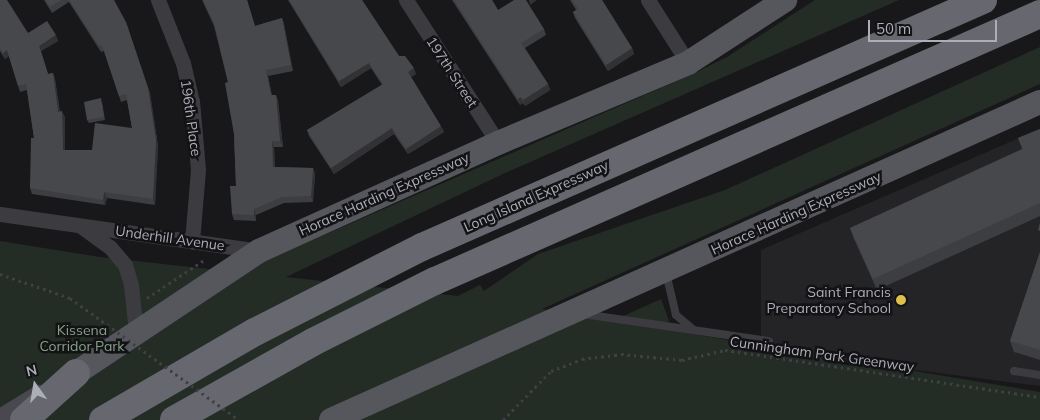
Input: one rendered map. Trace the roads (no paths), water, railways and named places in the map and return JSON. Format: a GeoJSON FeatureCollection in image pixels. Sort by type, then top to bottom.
{"type":"FeatureCollection","features":[{"type":"Feature","properties":{"kind":"highway"},"geometry":{"type":"LineString","coordinates":[[688,129],[937,0]]}},
{"type":"Feature","properties":{"kind":"highway","name":"Long Island Expressway"},"geometry":{"type":"LineString","coordinates":[[103,420],[221,350],[363,276],[465,226],[982,0]]}},
{"type":"Feature","properties":{"kind":"highway"},"geometry":{"type":"LineString","coordinates":[[174,420],[313,342],[435,281],[1040,14]]}},
{"type":"Feature","properties":{"kind":"highway"},"geometry":{"type":"LineString","coordinates":[[956,51],[1040,21]]}},
{"type":"Feature","properties":{"kind":"highway"},"geometry":{"type":"LineString","coordinates":[[24,420],[76,372]]}},
{"type":"Feature","properties":{"kind":"main road","name":"Horace Harding Expressway"},"geometry":{"type":"LineString","coordinates":[[0,419],[76,372],[259,251],[498,143],[688,63],[785,0]]}},
{"type":"Feature","properties":{"kind":"main road","name":"Horace Harding Expressway"},"geometry":{"type":"LineString","coordinates":[[331,420],[666,272],[1040,102]]}},
{"type":"Feature","properties":{"kind":"street","name":"196th Place"},"geometry":{"type":"LineString","coordinates":[[158,0],[183,63],[192,100],[198,170],[192,242]]}},
{"type":"Feature","properties":{"kind":"street","name":"197th Street"},"geometry":{"type":"LineString","coordinates":[[406,0],[498,143]]}},
{"type":"Feature","properties":{"kind":"street"},"geometry":{"type":"LineString","coordinates":[[648,0],[688,63]]}},
{"type":"Feature","properties":{"kind":"street","name":"Underhill Avenue"},"geometry":{"type":"LineString","coordinates":[[0,214],[259,251]]}},
{"type":"Feature","properties":{"kind":"street","name":"Underhill Avenue"},"geometry":{"type":"LineString","coordinates":[[81,226],[110,247],[125,265],[131,285],[136,332]]}},
{"type":"Feature","properties":{"kind":"lane"},"geometry":{"type":"LineString","coordinates":[[666,272],[676,315],[695,331]]}},
{"type":"Feature","properties":{"kind":"lane"},"geometry":{"type":"LineString","coordinates":[[574,313],[770,341]]}},
{"type":"Feature","properties":{"kind":"lane"},"geometry":{"type":"LineString","coordinates":[[1014,371],[1040,375]]}},
{"type":"Feature","properties":{"kind":"place","name":"Saint Francis Preparatory School"},"geometry":{"type":"Point","coordinates":[901,300]}},
{"type":"Feature","properties":{"kind":"park label","name":"Kissena Corridor Park"},"geometry":{"type":"Point","coordinates":[82,338]}}]}
